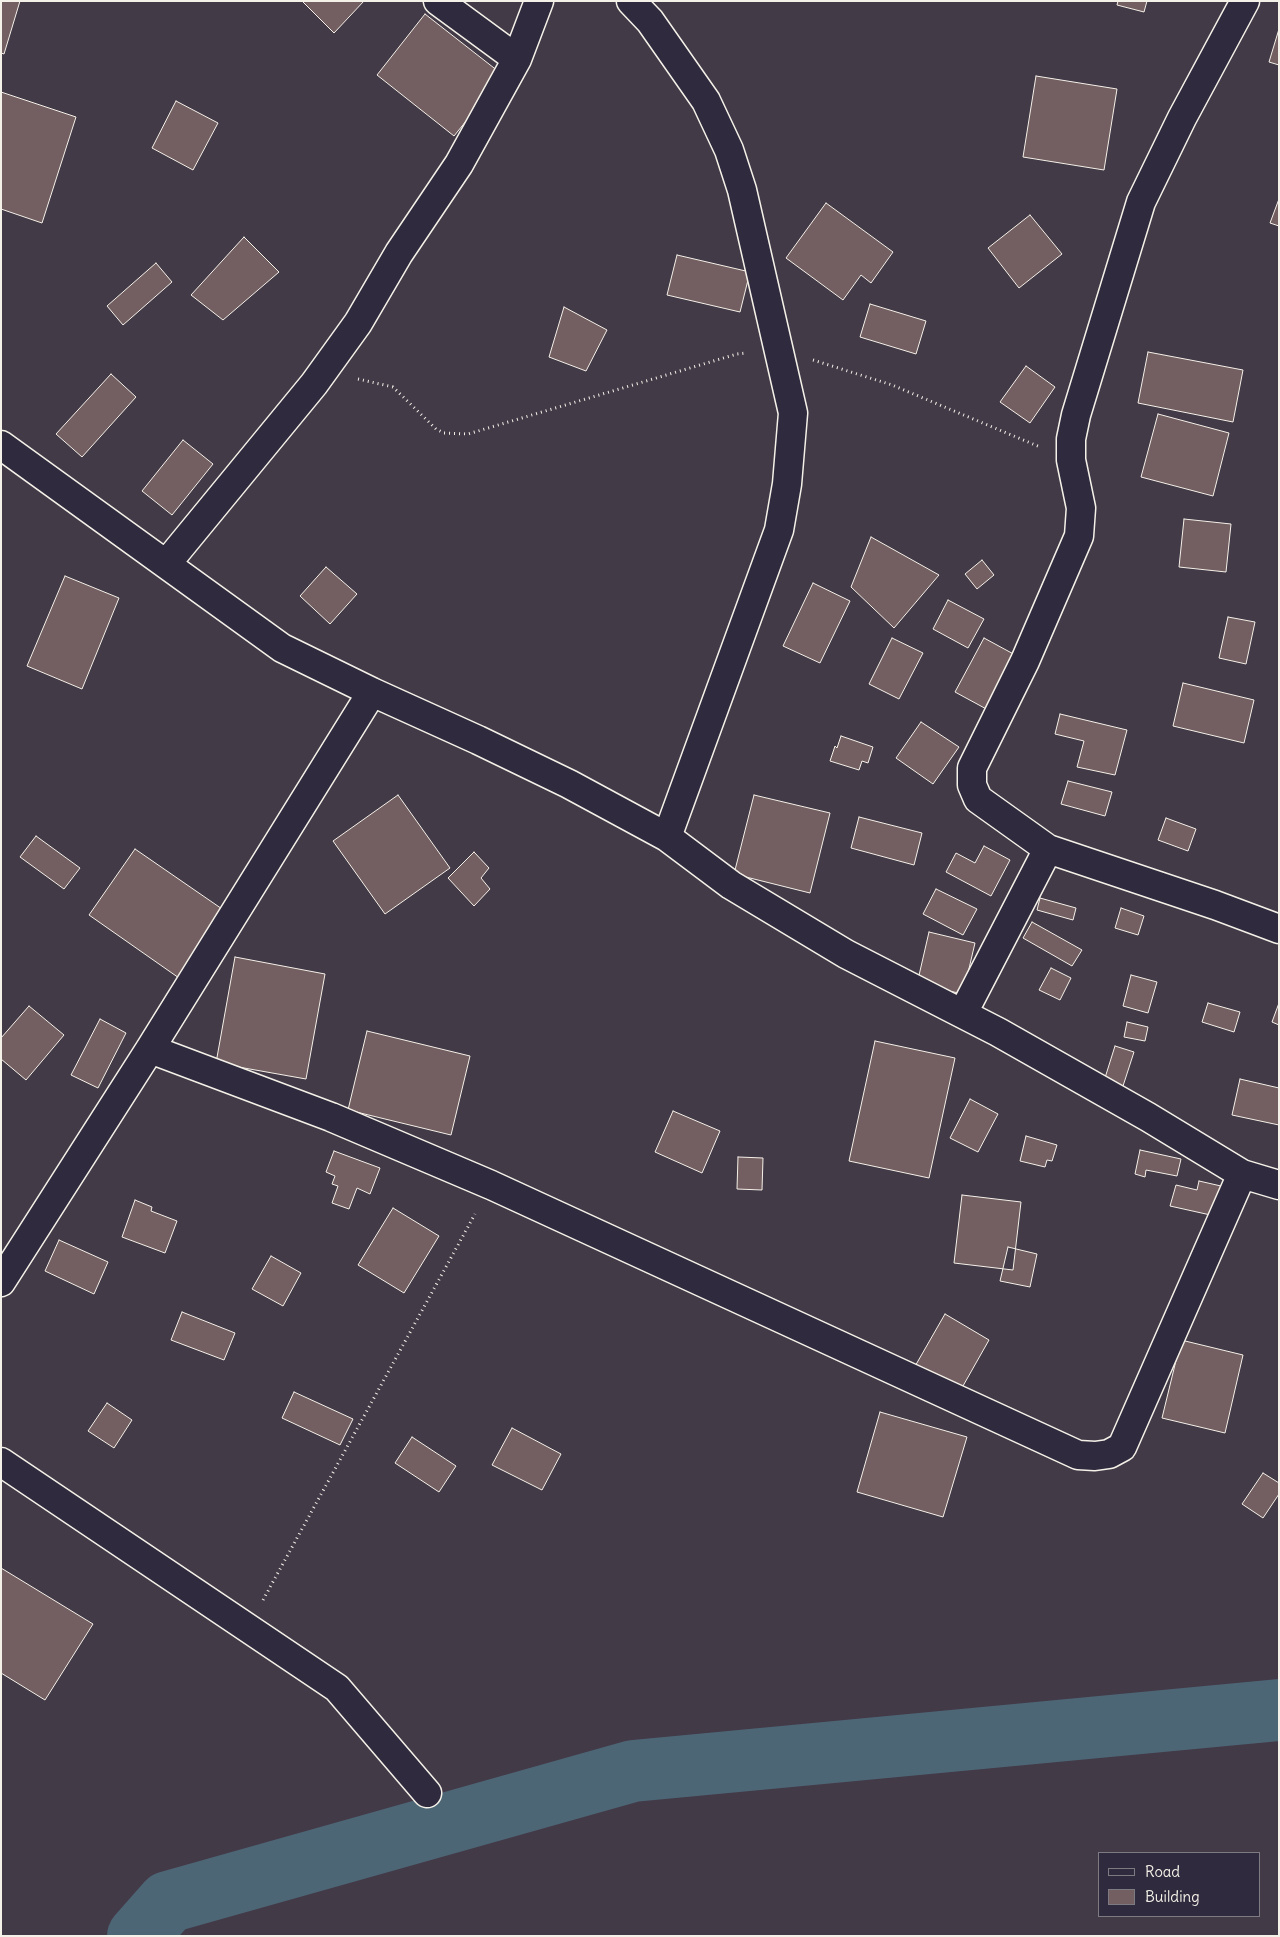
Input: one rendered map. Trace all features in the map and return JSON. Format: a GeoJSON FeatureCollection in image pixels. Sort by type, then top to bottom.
{"type":"FeatureCollection","features":[{"type":"Feature","properties":{"kind":"street"},"geometry":{"type":"LineString","coordinates":[[438,1],[517,59]]}},
{"type":"Feature","properties":{"kind":"street"},"geometry":{"type":"LineString","coordinates":[[167,564],[314,384],[358,323],[399,253],[459,164],[517,59],[539,1]]}},
{"type":"Feature","properties":{"kind":"street"},"geometry":{"type":"LineString","coordinates":[[631,1],[650,21],[706,101],[730,150],[742,190],[793,413],[787,484],[779,530],[667,837]]}},
{"type":"Feature","properties":{"kind":"street"},"geometry":{"type":"LineString","coordinates":[[1245,1],[1182,118],[1141,202],[1076,415],[1071,439],[1071,460],[1082,508],[1079,536],[1025,661],[972,768],[972,785],[978,799],[1048,849],[1215,905],[1279,929]]}},
{"type":"Feature","properties":{"kind":"street"},"geometry":{"type":"LineString","coordinates":[[1,445],[282,648],[560,780],[667,837],[731,885],[846,954],[998,1032],[1140,1112],[1242,1174],[1279,1185]]}},
{"type":"Feature","properties":{"kind":"street"},"geometry":{"type":"LineString","coordinates":[[1,1282],[150,1049],[372,692]]}},
{"type":"Feature","properties":{"kind":"street"},"geometry":{"type":"LineString","coordinates":[[963,1013],[1048,849]]}},
{"type":"Feature","properties":{"kind":"street"},"geometry":{"type":"LineString","coordinates":[[150,1049],[331,1117],[491,1185],[1078,1455],[1095,1456],[1109,1454],[1122,1447],[1242,1174]]}},
{"type":"Feature","properties":{"kind":"street"},"geometry":{"type":"LineString","coordinates":[[1,1462],[336,1688],[427,1792]]}},
{"type":"Feature","properties":{"kind":"path"},"geometry":{"type":"LineString","coordinates":[[314,384],[359,379],[393,387],[436,429],[444,433],[462,434],[478,431],[738,354],[779,350],[866,375],[1071,460]]}},
{"type":"Feature","properties":{"kind":"path"},"geometry":{"type":"LineString","coordinates":[[248,1627],[491,1185]]}},
{"type":"Feature","properties":{"kind":"building"},"geometry":{"type":"Polygon","coordinates":[[[1,1],[20,1],[4,54],[1,53],[1,1]]]}},
{"type":"Feature","properties":{"kind":"building"},"geometry":{"type":"Polygon","coordinates":[[[302,1],[364,1],[334,33],[302,1]]]}},
{"type":"Feature","properties":{"kind":"building"},"geometry":{"type":"Polygon","coordinates":[[[1118,1],[1147,1],[1144,12],[1117,5],[1118,1]]]}},
{"type":"Feature","properties":{"kind":"building"},"geometry":{"type":"Polygon","coordinates":[[[425,14],[503,75],[454,136],[377,75],[425,14]]]}},
{"type":"Feature","properties":{"kind":"building"},"geometry":{"type":"Polygon","coordinates":[[[1279,29],[1279,65],[1269,62],[1279,29]]]}},
{"type":"Feature","properties":{"kind":"building"},"geometry":{"type":"Polygon","coordinates":[[[1036,76],[1117,89],[1104,170],[1023,157],[1036,76]]]}},
{"type":"Feature","properties":{"kind":"building"},"geometry":{"type":"Polygon","coordinates":[[[1,92],[76,117],[42,223],[1,209],[1,92]]]}},
{"type":"Feature","properties":{"kind":"building"},"geometry":{"type":"Polygon","coordinates":[[[176,101],[218,123],[193,170],[152,148],[176,101]]]}},
{"type":"Feature","properties":{"kind":"building"},"geometry":{"type":"Polygon","coordinates":[[[1279,199],[1279,226],[1270,223],[1279,199]]]}},
{"type":"Feature","properties":{"kind":"building"},"geometry":{"type":"Polygon","coordinates":[[[826,203],[893,252],[871,283],[861,275],[843,300],[786,258],[826,203]]]}},
{"type":"Feature","properties":{"kind":"building"},"geometry":{"type":"Polygon","coordinates":[[[1030,215],[1062,254],[1019,288],[988,248],[1030,215]]]}},
{"type":"Feature","properties":{"kind":"building"},"geometry":{"type":"Polygon","coordinates":[[[244,237],[279,272],[223,320],[191,295],[244,237]]]}},
{"type":"Feature","properties":{"kind":"building"},"geometry":{"type":"Polygon","coordinates":[[[677,255],[750,272],[740,312],[667,295],[677,255]]]}},
{"type":"Feature","properties":{"kind":"building"},"geometry":{"type":"Polygon","coordinates":[[[156,263],[172,282],[123,325],[107,306],[156,263]]]}},
{"type":"Feature","properties":{"kind":"building"},"geometry":{"type":"Polygon","coordinates":[[[870,304],[926,321],[916,354],[860,337],[870,304]]]}},
{"type":"Feature","properties":{"kind":"building"},"geometry":{"type":"Polygon","coordinates":[[[564,307],[607,330],[586,371],[549,357],[564,307]]]}},
{"type":"Feature","properties":{"kind":"building"},"geometry":{"type":"Polygon","coordinates":[[[1148,352],[1243,370],[1233,422],[1138,403],[1148,352]]]}},
{"type":"Feature","properties":{"kind":"building"},"geometry":{"type":"Polygon","coordinates":[[[1026,366],[1055,387],[1030,423],[1000,402],[1026,366]]]}},
{"type":"Feature","properties":{"kind":"building"},"geometry":{"type":"Polygon","coordinates":[[[111,374],[136,397],[82,457],[56,434],[111,374]]]}},
{"type":"Feature","properties":{"kind":"building"},"geometry":{"type":"Polygon","coordinates":[[[1158,414],[1229,433],[1213,496],[1141,477],[1158,414]]]}},
{"type":"Feature","properties":{"kind":"building"},"geometry":{"type":"Polygon","coordinates":[[[183,440],[213,464],[172,515],[142,491],[183,440]]]}},
{"type":"Feature","properties":{"kind":"building"},"geometry":{"type":"Polygon","coordinates":[[[1184,519],[1231,524],[1226,572],[1179,567],[1184,519]]]}},
{"type":"Feature","properties":{"kind":"building"},"geometry":{"type":"Polygon","coordinates":[[[871,537],[939,575],[894,628],[851,587],[871,537]]]}},
{"type":"Feature","properties":{"kind":"building"},"geometry":{"type":"Polygon","coordinates":[[[982,560],[994,575],[977,589],[965,574],[982,560]]]}},
{"type":"Feature","properties":{"kind":"building"},"geometry":{"type":"Polygon","coordinates":[[[326,567],[357,594],[330,624],[300,596],[326,567]]]}},
{"type":"Feature","properties":{"kind":"building"},"geometry":{"type":"Polygon","coordinates":[[[65,576],[119,598],[82,689],[27,666],[65,576]]]}},
{"type":"Feature","properties":{"kind":"building"},"geometry":{"type":"Polygon","coordinates":[[[813,583],[850,601],[820,663],[783,646],[813,583]]]}},
{"type":"Feature","properties":{"kind":"building"},"geometry":{"type":"Polygon","coordinates":[[[948,600],[984,619],[968,648],[933,629],[948,600]]]}},
{"type":"Feature","properties":{"kind":"building"},"geometry":{"type":"Polygon","coordinates":[[[1228,617],[1255,622],[1246,664],[1219,658],[1228,617]]]}},
{"type":"Feature","properties":{"kind":"building"},"geometry":{"type":"Polygon","coordinates":[[[892,638],[923,653],[899,699],[869,684],[892,638]]]}},
{"type":"Feature","properties":{"kind":"building"},"geometry":{"type":"Polygon","coordinates":[[[984,638],[1019,657],[990,711],[955,692],[984,638]]]}},
{"type":"Feature","properties":{"kind":"building"},"geometry":{"type":"Polygon","coordinates":[[[1183,683],[1254,700],[1244,743],[1173,726],[1183,683]]]}},
{"type":"Feature","properties":{"kind":"building"},"geometry":{"type":"Polygon","coordinates":[[[1060,714],[1127,730],[1115,775],[1077,767],[1084,741],[1055,734],[1060,714]]]}},
{"type":"Feature","properties":{"kind":"building"},"geometry":{"type":"Polygon","coordinates":[[[921,722],[959,747],[933,784],[896,758],[921,722]]]}},
{"type":"Feature","properties":{"kind":"building"},"geometry":{"type":"Polygon","coordinates":[[[841,736],[873,747],[868,763],[862,761],[859,770],[830,761],[841,736]]]}},
{"type":"Feature","properties":{"kind":"building"},"geometry":{"type":"Polygon","coordinates":[[[1068,781],[1112,792],[1105,816],[1061,804],[1068,781]]]}},
{"type":"Feature","properties":{"kind":"building"},"geometry":{"type":"Polygon","coordinates":[[[398,795],[450,868],[385,914],[333,841],[398,795]]]}},
{"type":"Feature","properties":{"kind":"building"},"geometry":{"type":"Polygon","coordinates":[[[754,795],[830,813],[810,893],[734,874],[754,795]]]}},
{"type":"Feature","properties":{"kind":"building"},"geometry":{"type":"Polygon","coordinates":[[[859,817],[922,833],[914,865],[851,848],[859,817]]]}},
{"type":"Feature","properties":{"kind":"building"},"geometry":{"type":"Polygon","coordinates":[[[1166,818],[1196,829],[1188,851],[1158,840],[1166,818]]]}},
{"type":"Feature","properties":{"kind":"building"},"geometry":{"type":"Polygon","coordinates":[[[36,836],[80,868],[64,889],[20,857],[36,836]]]}},
{"type":"Feature","properties":{"kind":"building"},"geometry":{"type":"Polygon","coordinates":[[[984,846],[1010,860],[991,896],[946,872],[956,853],[975,863],[984,846]]]}},
{"type":"Feature","properties":{"kind":"building"},"geometry":{"type":"Polygon","coordinates":[[[135,849],[225,911],[179,978],[89,915],[135,849]]]}},
{"type":"Feature","properties":{"kind":"building"},"geometry":{"type":"Polygon","coordinates":[[[474,852],[489,868],[481,878],[490,889],[474,906],[448,878],[474,852]]]}},
{"type":"Feature","properties":{"kind":"building"},"geometry":{"type":"Polygon","coordinates":[[[936,889],[977,909],[963,935],[923,914],[936,889]]]}},
{"type":"Feature","properties":{"kind":"building"},"geometry":{"type":"Polygon","coordinates":[[[1040,898],[1076,908],[1073,920],[1037,910],[1040,898]]]}},
{"type":"Feature","properties":{"kind":"building"},"geometry":{"type":"Polygon","coordinates":[[[1121,908],[1144,916],[1138,935],[1115,928],[1121,908]]]}},
{"type":"Feature","properties":{"kind":"building"},"geometry":{"type":"Polygon","coordinates":[[[1032,922],[1082,950],[1072,966],[1023,938],[1032,922]]]}},
{"type":"Feature","properties":{"kind":"building"},"geometry":{"type":"Polygon","coordinates":[[[929,932],[975,943],[963,994],[917,984],[929,932]]]}},
{"type":"Feature","properties":{"kind":"building"},"geometry":{"type":"Polygon","coordinates":[[[235,957],[325,974],[306,1079],[216,1063],[235,957]]]}},
{"type":"Feature","properties":{"kind":"building"},"geometry":{"type":"Polygon","coordinates":[[[1051,968],[1071,978],[1060,1000],[1039,990],[1051,968]]]}},
{"type":"Feature","properties":{"kind":"building"},"geometry":{"type":"Polygon","coordinates":[[[1131,975],[1157,982],[1148,1013],[1123,1006],[1131,975]]]}},
{"type":"Feature","properties":{"kind":"building"},"geometry":{"type":"Polygon","coordinates":[[[1208,1003],[1240,1012],[1234,1032],[1202,1022],[1208,1003]]]}},
{"type":"Feature","properties":{"kind":"building"},"geometry":{"type":"Polygon","coordinates":[[[1279,1003],[1279,1025],[1272,1022],[1279,1003]]]}},
{"type":"Feature","properties":{"kind":"building"},"geometry":{"type":"Polygon","coordinates":[[[29,1006],[64,1035],[26,1080],[1,1059],[1,1038],[29,1006]]]}},
{"type":"Feature","properties":{"kind":"building"},"geometry":{"type":"Polygon","coordinates":[[[100,1019],[126,1033],[98,1088],[71,1075],[100,1019]]]}},
{"type":"Feature","properties":{"kind":"building"},"geometry":{"type":"Polygon","coordinates":[[[1127,1022],[1148,1027],[1145,1041],[1124,1037],[1127,1022]]]}},
{"type":"Feature","properties":{"kind":"building"},"geometry":{"type":"Polygon","coordinates":[[[367,1031],[470,1056],[451,1135],[348,1110],[367,1031]]]}},
{"type":"Feature","properties":{"kind":"building"},"geometry":{"type":"Polygon","coordinates":[[[875,1041],[955,1058],[929,1178],[849,1161],[875,1041]]]}},
{"type":"Feature","properties":{"kind":"building"},"geometry":{"type":"Polygon","coordinates":[[[1115,1046],[1134,1052],[1123,1086],[1104,1081],[1115,1046]]]}},
{"type":"Feature","properties":{"kind":"building"},"geometry":{"type":"Polygon","coordinates":[[[1240,1079],[1279,1088],[1279,1125],[1232,1115],[1240,1079]]]}},
{"type":"Feature","properties":{"kind":"building"},"geometry":{"type":"Polygon","coordinates":[[[970,1099],[998,1114],[978,1152],[950,1138],[970,1099]]]}},
{"type":"Feature","properties":{"kind":"building"},"geometry":{"type":"Polygon","coordinates":[[[673,1111],[720,1131],[702,1173],[655,1152],[673,1111]]]}},
{"type":"Feature","properties":{"kind":"building"},"geometry":{"type":"Polygon","coordinates":[[[1026,1136],[1057,1145],[1052,1161],[1047,1160],[1045,1167],[1020,1161],[1026,1136]]]}},
{"type":"Feature","properties":{"kind":"building"},"geometry":{"type":"Polygon","coordinates":[[[1140,1150],[1181,1159],[1177,1176],[1146,1170],[1145,1177],[1135,1174],[1140,1150]]]}},
{"type":"Feature","properties":{"kind":"building"},"geometry":{"type":"Polygon","coordinates":[[[334,1151],[380,1168],[370,1194],[357,1188],[349,1209],[332,1203],[338,1186],[332,1184],[335,1176],[326,1172],[334,1151]]]}},
{"type":"Feature","properties":{"kind":"building"},"geometry":{"type":"Polygon","coordinates":[[[738,1157],[763,1158],[762,1190],[737,1189],[738,1157]]]}},
{"type":"Feature","properties":{"kind":"building"},"geometry":{"type":"Polygon","coordinates":[[[1199,1181],[1221,1186],[1215,1216],[1170,1206],[1176,1185],[1197,1190],[1199,1181]]]}},
{"type":"Feature","properties":{"kind":"building"},"geometry":{"type":"Polygon","coordinates":[[[962,1195],[1021,1202],[1013,1270],[954,1263],[962,1195]]]}},
{"type":"Feature","properties":{"kind":"building"},"geometry":{"type":"Polygon","coordinates":[[[135,1200],[152,1207],[151,1211],[177,1221],[165,1253],[122,1237],[135,1200]]]}},
{"type":"Feature","properties":{"kind":"building"},"geometry":{"type":"Polygon","coordinates":[[[393,1208],[439,1236],[404,1293],[358,1265],[393,1208]]]}},
{"type":"Feature","properties":{"kind":"building"},"geometry":{"type":"Polygon","coordinates":[[[59,1240],[108,1262],[94,1294],[45,1271],[59,1240]]]}},
{"type":"Feature","properties":{"kind":"building"},"geometry":{"type":"Polygon","coordinates":[[[1008,1247],[1037,1254],[1030,1287],[1000,1281],[1008,1247]]]}},
{"type":"Feature","properties":{"kind":"building"},"geometry":{"type":"Polygon","coordinates":[[[271,1256],[301,1273],[283,1306],[252,1289],[271,1256]]]}},
{"type":"Feature","properties":{"kind":"building"},"geometry":{"type":"Polygon","coordinates":[[[182,1312],[235,1333],[224,1360],[171,1340],[182,1312]]]}},
{"type":"Feature","properties":{"kind":"building"},"geometry":{"type":"Polygon","coordinates":[[[945,1314],[989,1340],[959,1393],[914,1368],[945,1314]]]}},
{"type":"Feature","properties":{"kind":"building"},"geometry":{"type":"Polygon","coordinates":[[[1181,1340],[1243,1355],[1225,1433],[1162,1418],[1181,1340]]]}},
{"type":"Feature","properties":{"kind":"building"},"geometry":{"type":"Polygon","coordinates":[[[294,1392],[353,1419],[340,1445],[282,1418],[294,1392]]]}},
{"type":"Feature","properties":{"kind":"building"},"geometry":{"type":"Polygon","coordinates":[[[107,1403],[132,1420],[114,1448],[88,1431],[107,1403]]]}},
{"type":"Feature","properties":{"kind":"building"},"geometry":{"type":"Polygon","coordinates":[[[880,1412],[967,1437],[943,1517],[857,1492],[880,1412]]]}},
{"type":"Feature","properties":{"kind":"building"},"geometry":{"type":"Polygon","coordinates":[[[512,1428],[561,1454],[542,1490],[492,1465],[512,1428]]]}},
{"type":"Feature","properties":{"kind":"building"},"geometry":{"type":"Polygon","coordinates":[[[412,1437],[456,1466],[439,1492],[395,1463],[412,1437]]]}},
{"type":"Feature","properties":{"kind":"building"},"geometry":{"type":"Polygon","coordinates":[[[1263,1473],[1279,1483],[1279,1494],[1263,1518],[1242,1504],[1263,1473]]]}},
{"type":"Feature","properties":{"kind":"building"},"geometry":{"type":"Polygon","coordinates":[[[1,1568],[93,1624],[45,1700],[1,1673],[1,1568]]]}},
{"type":"Feature","properties":{"kind":"waterway"},"geometry":{"type":"LineString","coordinates":[[138,1936],[168,1902],[633,1771],[1279,1710]]}}]}
